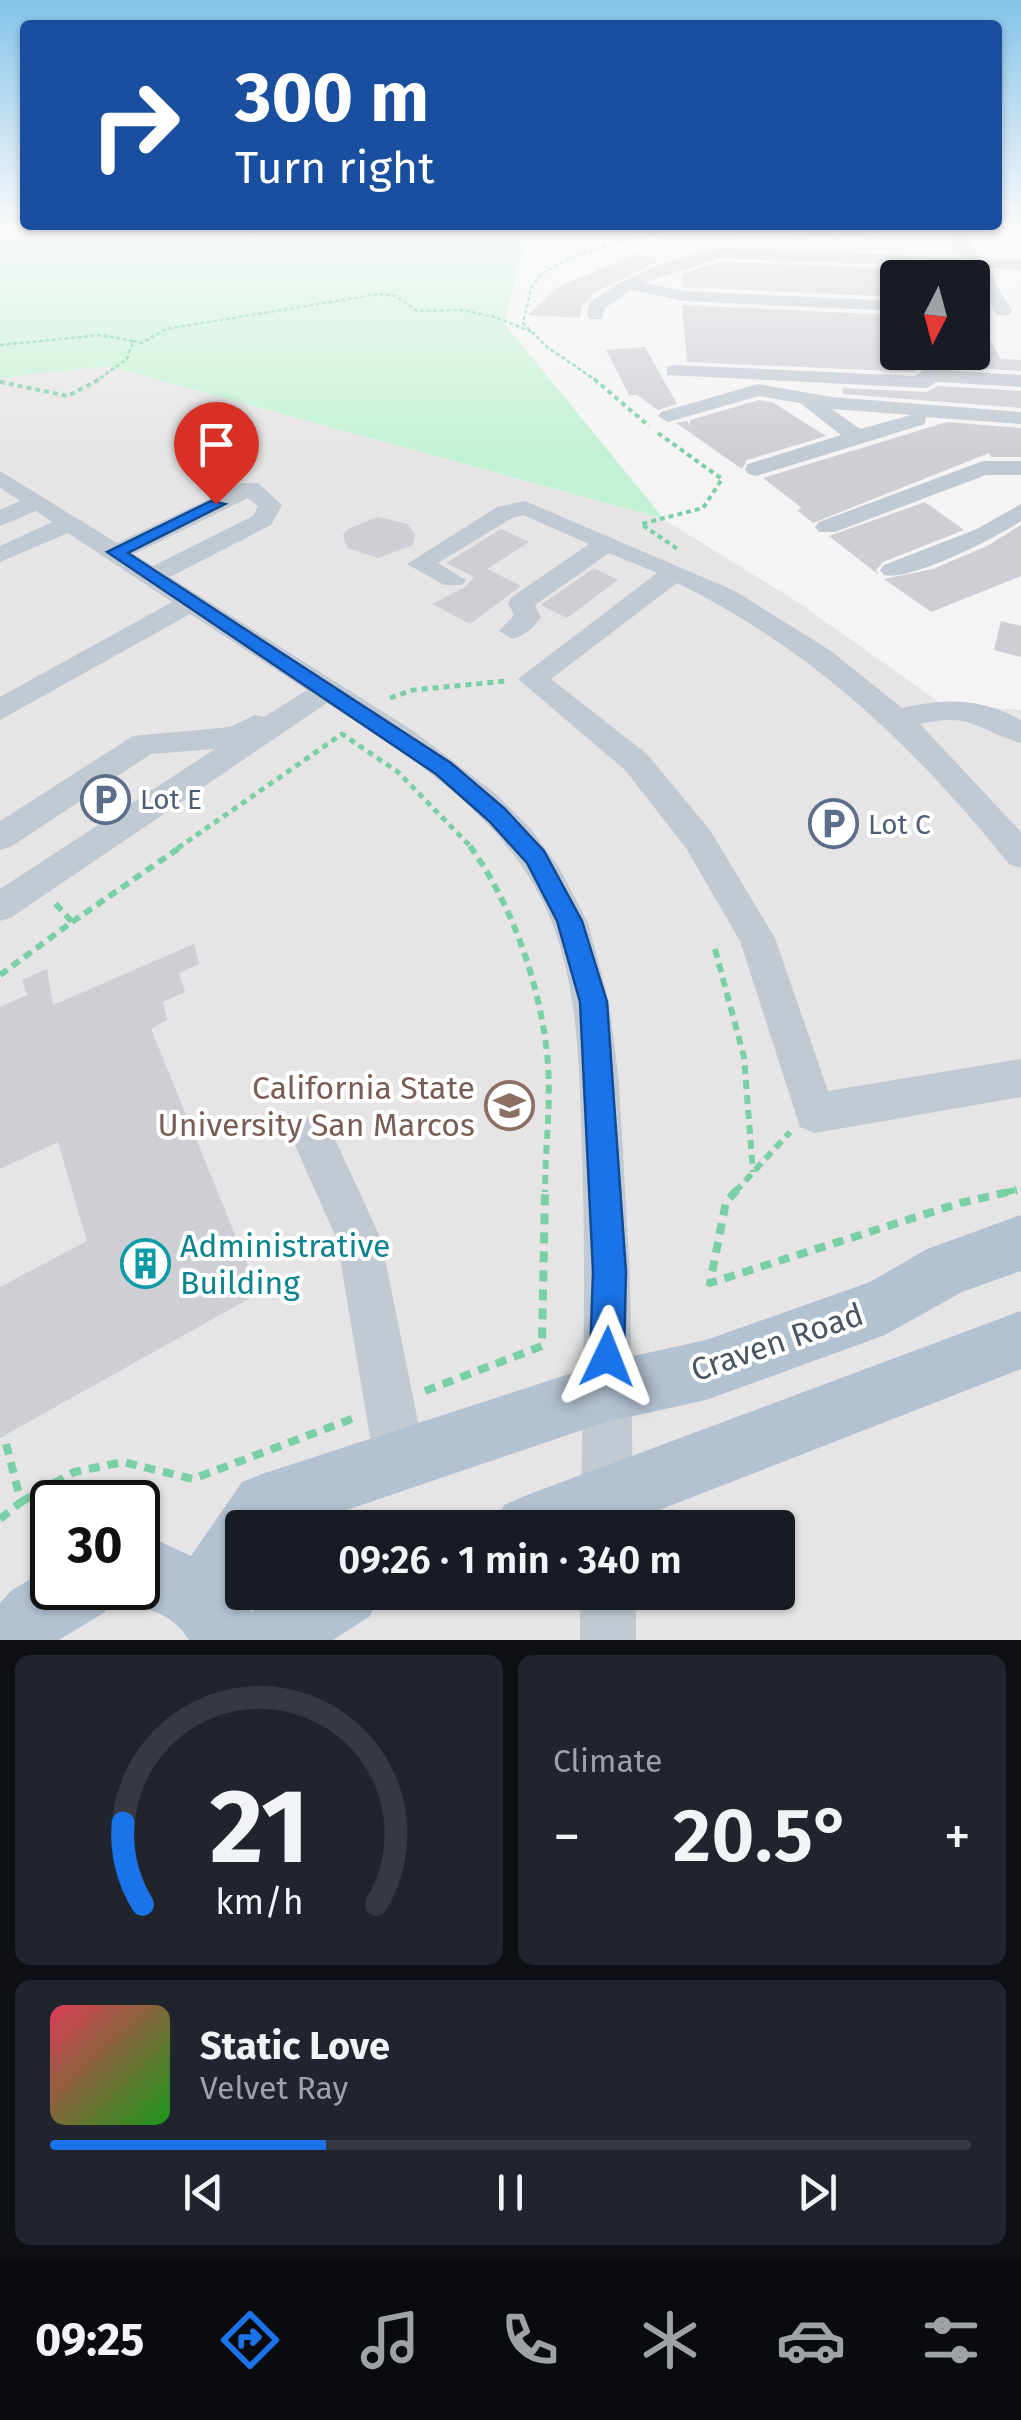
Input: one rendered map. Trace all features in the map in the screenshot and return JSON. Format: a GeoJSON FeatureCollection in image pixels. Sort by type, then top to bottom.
{"type":"FeatureCollection","features":[{"type":"Feature","properties":{"kind":"main road","name":"Craven Road"},"geometry":{"type":"LineString","coordinates":[[262,1510],[394,1432],[706,1370],[885,1306],[947,1269],[1021,1243]]}},
{"type":"Feature","properties":{"kind":"main road"},"geometry":{"type":"LineString","coordinates":[[617,1510],[1021,1340]]}},
{"type":"Feature","properties":{"kind":"main road"},"geometry":{"type":"LineString","coordinates":[[160,1578],[216,1619],[225,1591]]}},
{"type":"Feature","properties":{"kind":"main road"},"geometry":{"type":"LineString","coordinates":[[13,1640],[43,1610]]}},
{"type":"Feature","properties":{"kind":"main road"},"geometry":{"type":"LineString","coordinates":[[270,1640],[318,1610]]}},
{"type":"Feature","properties":{"kind":"street"},"geometry":{"type":"LineString","coordinates":[[596,315],[596,306],[603,302]]}},
{"type":"Feature","properties":{"kind":"street"},"geometry":{"type":"LineString","coordinates":[[802,302],[880,305]]}},
{"type":"Feature","properties":{"kind":"street"},"geometry":{"type":"LineString","coordinates":[[656,351],[701,406]]}},
{"type":"Feature","properties":{"kind":"street"},"geometry":{"type":"LineString","coordinates":[[674,371],[924,374],[1021,381]]}},
{"type":"Feature","properties":{"kind":"street"},"geometry":{"type":"LineString","coordinates":[[924,374],[939,414]]}},
{"type":"Feature","properties":{"kind":"street"},"geometry":{"type":"LineString","coordinates":[[668,416],[758,390],[939,414],[1021,418]]}},
{"type":"Feature","properties":{"kind":"street"},"geometry":{"type":"LineString","coordinates":[[802,398],[858,437]]}},
{"type":"Feature","properties":{"kind":"street"},"geometry":{"type":"LineString","coordinates":[[756,469],[939,414]]}},
{"type":"Feature","properties":{"kind":"street"},"geometry":{"type":"LineString","coordinates":[[827,527],[983,468],[1021,468]]}},
{"type":"Feature","properties":{"kind":"street"},"geometry":{"type":"LineString","coordinates":[[0,478],[194,601],[443,768],[497,815],[536,857],[569,921],[594,1002],[610,1272],[608,1510]]}},
{"type":"Feature","properties":{"kind":"street"},"geometry":{"type":"LineString","coordinates":[[116,552],[250,488],[270,506],[263,520],[154,576]]}},
{"type":"Feature","properties":{"kind":"street"},"geometry":{"type":"LineString","coordinates":[[0,518],[37,502]]}},
{"type":"Feature","properties":{"kind":"street"},"geometry":{"type":"LineString","coordinates":[[452,580],[419,564],[505,512],[525,508],[708,586],[845,672],[976,798],[1021,856]]}},
{"type":"Feature","properties":{"kind":"street"},"geometry":{"type":"LineString","coordinates":[[892,570],[986,534],[1021,511]]}},
{"type":"Feature","properties":{"kind":"street"},"geometry":{"type":"LineString","coordinates":[[0,555],[70,523]]}},
{"type":"Feature","properties":{"kind":"street"},"geometry":{"type":"LineString","coordinates":[[512,631],[528,618],[521,603],[606,543]]}},
{"type":"Feature","properties":{"kind":"street"},"geometry":{"type":"LineString","coordinates":[[669,569],[532,678],[636,762],[698,839],[756,938],[815,1112],[1021,1078]]}},
{"type":"Feature","properties":{"kind":"street"},"geometry":{"type":"LineString","coordinates":[[0,710],[194,601]]}},
{"type":"Feature","properties":{"kind":"street"},"geometry":{"type":"LineString","coordinates":[[0,837],[144,744],[236,737],[322,686]]}},
{"type":"Feature","properties":{"kind":"street"},"geometry":{"type":"LineString","coordinates":[[0,907],[322,686]]}},
{"type":"Feature","properties":{"kind":"street"},"geometry":{"type":"LineString","coordinates":[[896,720],[951,706],[969,708],[1021,734]]}},
{"type":"Feature","properties":{"kind":"street"},"geometry":{"type":"LineString","coordinates":[[312,1136],[359,1239],[394,1432]]}},
{"type":"Feature","properties":{"kind":"street"},"geometry":{"type":"LineString","coordinates":[[608,1610],[608,1640]]}},
{"type":"Feature","properties":{"kind":"path"},"geometry":{"type":"LineString","coordinates":[[0,345],[101,336],[142,343],[166,329],[333,302]]}},
{"type":"Feature","properties":{"kind":"path"},"geometry":{"type":"LineString","coordinates":[[404,302],[417,311],[461,310],[495,316],[532,332]]}},
{"type":"Feature","properties":{"kind":"path"},"geometry":{"type":"LineString","coordinates":[[528,302],[523,323],[532,332],[604,386],[647,425],[722,479],[703,508],[641,524],[682,552],[669,569]]}},
{"type":"Feature","properties":{"kind":"path"},"geometry":{"type":"LineString","coordinates":[[0,382],[68,396],[129,360],[133,341]]}},
{"type":"Feature","properties":{"kind":"path"},"geometry":{"type":"LineString","coordinates":[[390,698],[412,690],[532,678]]}},
{"type":"Feature","properties":{"kind":"path"},"geometry":{"type":"LineString","coordinates":[[0,975],[342,734],[416,787],[464,837],[488,871],[523,947],[548,1054],[542,1346],[394,1432],[193,1479],[123,1462],[74,1472],[21,1502],[0,1519]]}},
{"type":"Feature","properties":{"kind":"path"},"geometry":{"type":"LineString","coordinates":[[51,899],[72,922]]}},
{"type":"Feature","properties":{"kind":"path"},"geometry":{"type":"LineString","coordinates":[[716,949],[744,1058],[753,1172]]}},
{"type":"Feature","properties":{"kind":"path"},"geometry":{"type":"LineString","coordinates":[[792,1130],[726,1202],[710,1283],[960,1203],[1021,1189]]}},
{"type":"Feature","properties":{"kind":"path"},"geometry":{"type":"LineString","coordinates":[[4,1436],[21,1502]]}},
{"type":"Feature","properties":{"kind":"shaded area","name":"California State University San Marcos"},"geometry":{"type":"Polygon","coordinates":[[[108,366],[663,519],[796,601],[942,704],[1021,710],[1021,1640],[0,1640],[0,378],[108,366]]]}},
{"type":"Feature","properties":{"kind":"green space"},"geometry":{"type":"Polygon","coordinates":[[[0,302],[510,302],[504,323],[664,519],[108,366],[0,378],[0,302]]]}},
{"type":"Feature","properties":{"kind":"building"},"geometry":{"type":"Polygon","coordinates":[[[542,302],[586,302],[580,318],[528,315],[542,302]]]}},
{"type":"Feature","properties":{"kind":"building"},"geometry":{"type":"Polygon","coordinates":[[[682,305],[880,314],[880,370],[917,370],[914,372],[687,362],[682,305]]]}},
{"type":"Feature","properties":{"kind":"building"},"geometry":{"type":"Polygon","coordinates":[[[990,339],[1001,359],[1021,360],[1021,371],[990,369],[990,339]]]}},
{"type":"Feature","properties":{"kind":"building"},"geometry":{"type":"Polygon","coordinates":[[[645,347],[677,404],[658,410],[637,395],[629,395],[606,350],[645,347]]]}},
{"type":"Feature","properties":{"kind":"building"},"geometry":{"type":"Polygon","coordinates":[[[938,386],[1021,391],[1021,408],[843,394],[842,388],[927,392],[938,386]]]}},
{"type":"Feature","properties":{"kind":"building"},"geometry":{"type":"Polygon","coordinates":[[[759,400],[772,402],[826,436],[747,460],[742,469],[676,423],[687,421],[690,426],[690,420],[759,400]]]}},
{"type":"Feature","properties":{"kind":"building"},"geometry":{"type":"Polygon","coordinates":[[[947,422],[1021,428],[1021,457],[991,457],[989,453],[813,523],[797,510],[802,508],[763,478],[947,422]]]}},
{"type":"Feature","properties":{"kind":"building"},"geometry":{"type":"Polygon","coordinates":[[[925,502],[964,530],[883,562],[876,570],[879,575],[829,536],[925,502]]]}},
{"type":"Feature","properties":{"kind":"building"},"geometry":{"type":"Polygon","coordinates":[[[378,517],[408,524],[415,535],[413,545],[378,558],[347,548],[343,535],[348,529],[378,517]]]}},
{"type":"Feature","properties":{"kind":"building"},"geometry":{"type":"Polygon","coordinates":[[[1021,525],[1021,576],[931,612],[884,579],[933,569],[987,546],[1021,525]]]}},
{"type":"Feature","properties":{"kind":"building"},"geometry":{"type":"Polygon","coordinates":[[[501,529],[529,542],[487,569],[521,586],[470,624],[432,604],[465,587],[474,577],[446,563],[501,529]]]}},
{"type":"Feature","properties":{"kind":"building"},"geometry":{"type":"Polygon","coordinates":[[[594,568],[618,580],[567,618],[541,605],[594,568]]]}},
{"type":"Feature","properties":{"kind":"building"},"geometry":{"type":"Polygon","coordinates":[[[1001,621],[1021,626],[1021,657],[994,650],[1001,621]]]}},
{"type":"Feature","properties":{"kind":"building","name":"Administrative Building"},"geometry":{"type":"Polygon","coordinates":[[[194,944],[199,964],[179,973],[185,992],[163,1002],[167,1020],[151,1029],[259,1293],[0,1438],[0,1287],[87,1241],[58,1142],[0,1169],[0,1007],[27,995],[22,980],[47,969],[53,1005],[194,944]]]}},
{"type":"Feature","properties":{"kind":"place","name":"Lot E"},"geometry":{"type":"Point","coordinates":[105,799]}},
{"type":"Feature","properties":{"kind":"place","name":"Lot C"},"geometry":{"type":"Point","coordinates":[833,824]}},
{"type":"Feature","properties":{"kind":"place","name":"California State University San Marcos"},"geometry":{"type":"Point","coordinates":[510,1106]}},
{"type":"Feature","properties":{"kind":"place","name":"Administrative Building"},"geometry":{"type":"Point","coordinates":[145,1264]}},
{"type":"Feature","properties":{"kind":"route"},"geometry":{"type":"LineString","coordinates":[[216,504],[116,552],[443,768],[497,815],[536,857],[569,921],[594,1002],[610,1272],[607,1357]]}}]}
